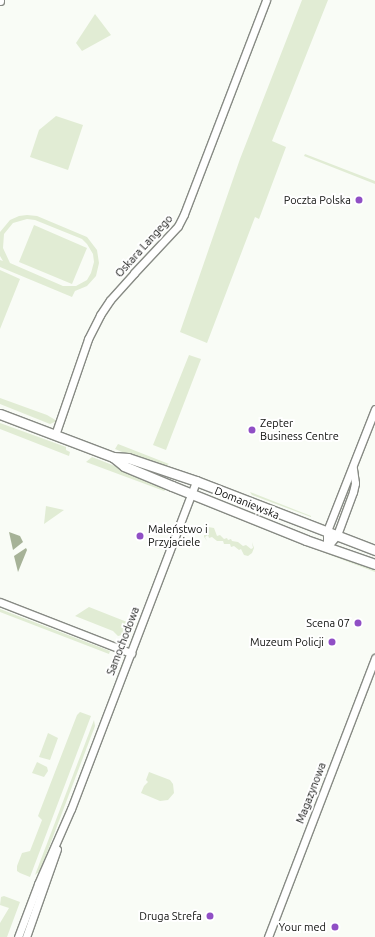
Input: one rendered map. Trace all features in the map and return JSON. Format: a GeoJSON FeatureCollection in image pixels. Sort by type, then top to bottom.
{"type":"FeatureCollection","features":[{"type":"Feature","properties":{"kind":"street","name":"Oskara Langego"},"geometry":{"type":"LineString","coordinates":[[55,434],[88,340],[99,318],[115,294],[178,226],[184,214],[266,0]]}},
{"type":"Feature","properties":{"kind":"street"},"geometry":{"type":"LineString","coordinates":[[327,547],[327,531],[375,409]]}},
{"type":"Feature","properties":{"kind":"street","name":"Domaniewska"},"geometry":{"type":"LineString","coordinates":[[0,414],[113,457],[124,466],[327,547],[375,564]]}},
{"type":"Feature","properties":{"kind":"street","name":"Domaniewska"},"geometry":{"type":"LineString","coordinates":[[113,457],[128,458],[196,481],[375,550]]}},
{"type":"Feature","properties":{"kind":"street"},"geometry":{"type":"LineString","coordinates":[[327,547],[337,535],[354,488],[353,467]]}},
{"type":"Feature","properties":{"kind":"street","name":"Samochodowa"},"geometry":{"type":"LineString","coordinates":[[26,937],[71,809],[196,481]]}},
{"type":"Feature","properties":{"kind":"street"},"geometry":{"type":"LineString","coordinates":[[0,602],[131,653]]}},
{"type":"Feature","properties":{"kind":"street","name":"Magazynowa"},"geometry":{"type":"LineString","coordinates":[[268,937],[375,658]]}},
{"type":"Feature","properties":{"kind":"street","name":"Samochodowa"},"geometry":{"type":"LineString","coordinates":[[18,937],[38,884],[71,809]]}},
{"type":"Feature","properties":{"kind":"shaded area"},"geometry":{"type":"Polygon","coordinates":[[[302,0],[328,0],[272,141],[286,147],[259,219],[255,217],[207,343],[180,332],[240,159],[302,0]]]}},
{"type":"Feature","properties":{"kind":"shaded area"},"geometry":{"type":"Polygon","coordinates":[[[95,14],[111,35],[82,51],[76,43],[95,14]]]}},
{"type":"Feature","properties":{"kind":"shaded area"},"geometry":{"type":"Polygon","coordinates":[[[56,116],[83,125],[68,170],[30,157],[39,130],[56,116]]]}},
{"type":"Feature","properties":{"kind":"shaded area"},"geometry":{"type":"Polygon","coordinates":[[[305,154],[375,181],[375,184],[304,156],[305,154]]]}},
{"type":"Feature","properties":{"kind":"shaded area"},"geometry":{"type":"Polygon","coordinates":[[[19,216],[37,216],[87,237],[97,250],[99,263],[96,276],[87,286],[75,291],[72,297],[0,267],[0,260],[3,261],[0,256],[0,232],[10,220],[19,216]],[[27,219],[13,223],[4,234],[3,248],[10,263],[63,286],[76,286],[87,280],[94,262],[93,254],[87,244],[82,239],[35,220],[27,219]]]}},
{"type":"Feature","properties":{"kind":"shaded area"},"geometry":{"type":"Polygon","coordinates":[[[34,225],[87,248],[72,284],[19,262],[34,225]]]}},
{"type":"Feature","properties":{"kind":"shaded area"},"geometry":{"type":"Polygon","coordinates":[[[0,270],[20,279],[0,329],[0,270]]]}},
{"type":"Feature","properties":{"kind":"shaded area"},"geometry":{"type":"Polygon","coordinates":[[[189,355],[201,359],[166,450],[153,445],[189,355]]]}},
{"type":"Feature","properties":{"kind":"shaded area"},"geometry":{"type":"Polygon","coordinates":[[[0,398],[47,415],[57,421],[50,424],[0,404],[0,398]]]}},
{"type":"Feature","properties":{"kind":"shaded area"},"geometry":{"type":"Polygon","coordinates":[[[0,423],[66,447],[66,450],[70,452],[69,456],[0,429],[0,423]]]}},
{"type":"Feature","properties":{"kind":"shaded area"},"geometry":{"type":"Polygon","coordinates":[[[118,444],[169,464],[165,466],[144,461],[115,449],[118,444]]]}},
{"type":"Feature","properties":{"kind":"shaded area"},"geometry":{"type":"Polygon","coordinates":[[[92,457],[143,477],[166,489],[164,491],[86,462],[92,457]]]}},
{"type":"Feature","properties":{"kind":"shaded area"},"geometry":{"type":"Polygon","coordinates":[[[250,492],[311,516],[311,517],[252,495],[250,492]]]}},
{"type":"Feature","properties":{"kind":"shaded area"},"geometry":{"type":"Polygon","coordinates":[[[46,506],[64,510],[44,524],[46,506]]]}},
{"type":"Feature","properties":{"kind":"shaded area"},"geometry":{"type":"Polygon","coordinates":[[[208,527],[214,528],[217,536],[220,535],[224,539],[227,538],[228,540],[231,539],[232,541],[238,542],[243,546],[246,545],[251,549],[253,548],[252,542],[254,548],[252,553],[248,556],[244,555],[241,549],[239,550],[234,546],[231,547],[230,544],[224,544],[223,541],[217,541],[212,537],[209,538],[208,535],[205,537],[207,541],[204,537],[204,532],[208,527]]]}},
{"type":"Feature","properties":{"kind":"shaded area"},"geometry":{"type":"Polygon","coordinates":[[[9,532],[20,536],[23,542],[13,550],[9,532]]]}},
{"type":"Feature","properties":{"kind":"shaded area"},"geometry":{"type":"Polygon","coordinates":[[[26,548],[27,550],[18,572],[14,556],[26,548]]]}},
{"type":"Feature","properties":{"kind":"shaded area"},"geometry":{"type":"Polygon","coordinates":[[[322,552],[340,556],[375,570],[375,572],[322,552]]]}},
{"type":"Feature","properties":{"kind":"shaded area"},"geometry":{"type":"Polygon","coordinates":[[[89,607],[127,622],[122,635],[118,636],[113,631],[75,616],[89,607]]]}},
{"type":"Feature","properties":{"kind":"shaded area"},"geometry":{"type":"Polygon","coordinates":[[[0,609],[110,651],[109,654],[0,612],[0,609]]]}},
{"type":"Feature","properties":{"kind":"shaded area"},"geometry":{"type":"Polygon","coordinates":[[[80,712],[91,716],[30,877],[17,871],[17,866],[22,853],[30,851],[42,820],[38,816],[77,715],[80,712]]]}},
{"type":"Feature","properties":{"kind":"shaded area"},"geometry":{"type":"Polygon","coordinates":[[[94,720],[95,726],[40,871],[35,875],[94,720]]]}},
{"type":"Feature","properties":{"kind":"shaded area"},"geometry":{"type":"Polygon","coordinates":[[[48,733],[58,738],[50,760],[39,757],[48,733]]]}},
{"type":"Feature","properties":{"kind":"shaded area"},"geometry":{"type":"Polygon","coordinates":[[[37,762],[47,767],[48,771],[44,777],[32,773],[37,762]]]}},
{"type":"Feature","properties":{"kind":"shaded area"},"geometry":{"type":"Polygon","coordinates":[[[149,772],[170,780],[173,784],[174,793],[168,800],[160,801],[141,793],[144,786],[148,782],[146,780],[149,772]]]}},
{"type":"Feature","properties":{"kind":"shaded area"},"geometry":{"type":"Polygon","coordinates":[[[4,896],[20,902],[7,937],[0,937],[0,923],[9,908],[0,905],[1,897],[4,896]]]}},
{"type":"Feature","properties":{"kind":"place","name":"Poczta Polska"},"geometry":{"type":"Point","coordinates":[359,200]}},
{"type":"Feature","properties":{"kind":"place","name":"Zepter Business Centre"},"geometry":{"type":"Point","coordinates":[252,430]}},
{"type":"Feature","properties":{"kind":"place","name":"Maleństwo i Przyjaciele"},"geometry":{"type":"Point","coordinates":[140,536]}},
{"type":"Feature","properties":{"kind":"place","name":"Scena 07"},"geometry":{"type":"Point","coordinates":[358,623]}},
{"type":"Feature","properties":{"kind":"place","name":"Muzeum Policji"},"geometry":{"type":"Point","coordinates":[332,642]}},
{"type":"Feature","properties":{"kind":"place","name":"Druga Strefa"},"geometry":{"type":"Point","coordinates":[210,916]}},
{"type":"Feature","properties":{"kind":"place","name":"Your med"},"geometry":{"type":"Point","coordinates":[335,927]}}]}
